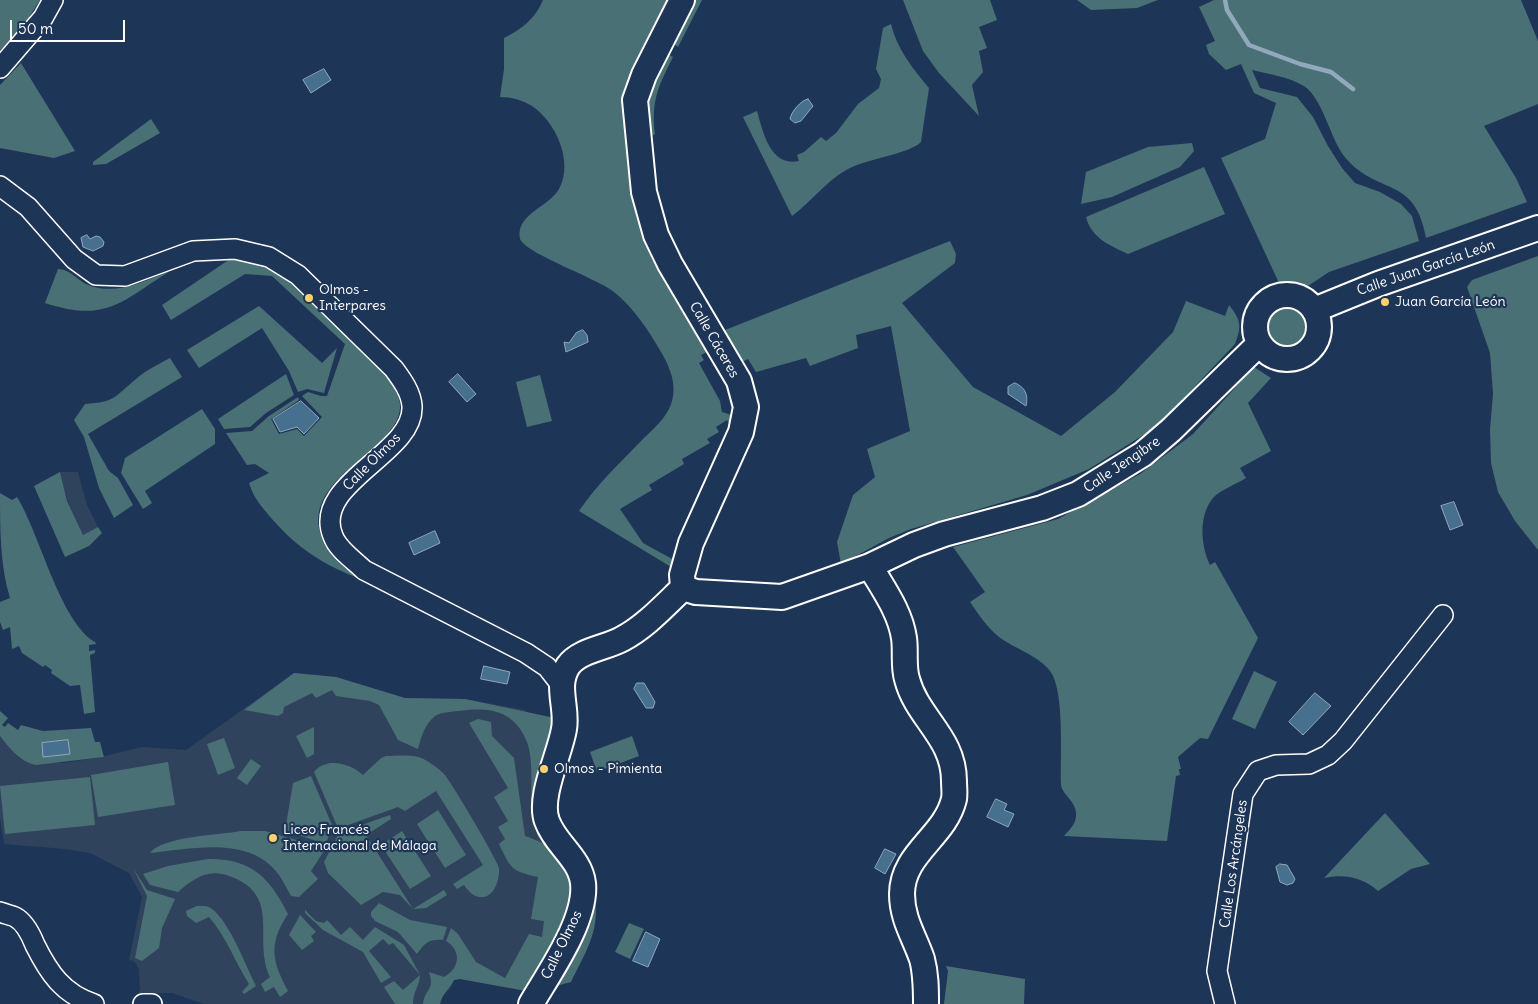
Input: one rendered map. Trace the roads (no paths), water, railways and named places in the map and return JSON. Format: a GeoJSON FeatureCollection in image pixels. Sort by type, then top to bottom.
{"type":"FeatureCollection","features":[{"type":"Feature","properties":{"kind":"main road","name":"Calle Cáceres"},"geometry":{"type":"LineString","coordinates":[[682,0],[644,75],[635,100],[644,192],[656,235],[670,264],[739,380],[746,407],[741,432],[691,543],[682,576],[682,588]]}},
{"type":"Feature","properties":{"kind":"main road","name":"Calle Juan García León"},"geometry":{"type":"LineString","coordinates":[[1314,310],[1378,284],[1538,228]]}},
{"type":"Feature","properties":{"kind":"main road"},"geometry":{"type":"LineString","coordinates":[[1279,296],[1294,296],[1308,302],[1314,310],[1319,324],[1317,339],[1304,354],[1284,359],[1275,357],[1260,344],[1254,325],[1262,306],[1270,300],[1279,296]]}},
{"type":"Feature","properties":{"kind":"main road","name":"Calle Jengibre"},"geometry":{"type":"LineString","coordinates":[[682,588],[696,592],[782,597],[870,566],[914,545],[944,534],[1042,508],[1078,494],[1143,454],[1171,430],[1260,344]]}},
{"type":"Feature","properties":{"kind":"main road"},"geometry":{"type":"LineString","coordinates":[[870,566],[900,618],[904,639],[906,678],[919,708],[949,750],[954,770],[954,799],[947,814],[936,832],[914,857],[904,874],[902,893],[904,917],[922,959],[926,977],[926,1004]]}},
{"type":"Feature","properties":{"kind":"main road"},"geometry":{"type":"LineString","coordinates":[[561,685],[568,667],[577,658],[621,640],[635,631],[682,588]]}},
{"type":"Feature","properties":{"kind":"main road","name":"Calle Olmos"},"geometry":{"type":"LineString","coordinates":[[531,1004],[573,927],[582,898],[583,882],[571,855],[557,839],[547,821],[545,804],[564,728],[565,709],[561,685]]}},
{"type":"Feature","properties":{"kind":"street"},"geometry":{"type":"LineString","coordinates":[[0,68],[44,18],[53,0]]}},
{"type":"Feature","properties":{"kind":"street","name":"Calle Olmos"},"geometry":{"type":"LineString","coordinates":[[0,186],[28,207],[74,259],[96,275],[125,276],[192,251],[235,249],[269,257],[298,275],[394,369],[407,387],[412,407],[406,429],[341,493],[330,512],[333,536],[344,552],[364,570],[526,653],[547,667],[561,685]]}},
{"type":"Feature","properties":{"kind":"street","name":"Calle Los Arcángeles"},"geometry":{"type":"LineString","coordinates":[[1225,1004],[1217,971],[1244,794],[1258,771],[1276,765],[1309,764],[1328,754],[1343,741],[1442,615]]}},
{"type":"Feature","properties":{"kind":"street"},"geometry":{"type":"LineString","coordinates":[[0,912],[16,918],[28,930],[43,960],[63,988],[94,1004]]}},
{"type":"Feature","properties":{"kind":"street"},"geometry":{"type":"LineString","coordinates":[[143,1004],[152,1004]]}},
{"type":"Feature","properties":{"kind":"waterway"},"geometry":{"type":"LineString","coordinates":[[1225,0],[1227,10],[1249,45],[1300,64],[1331,72],[1353,89]]}},
{"type":"Feature","properties":{"kind":"place","name":"Olmos - Interpares"},"geometry":{"type":"Point","coordinates":[309,298]}},
{"type":"Feature","properties":{"kind":"place","name":"Juan García León"},"geometry":{"type":"Point","coordinates":[1385,302]}},
{"type":"Feature","properties":{"kind":"place","name":"Olmos - Pimienta"},"geometry":{"type":"Point","coordinates":[544,769]}},
{"type":"Feature","properties":{"kind":"place","name":"Liceo Francés Internacional de Málaga"},"geometry":{"type":"Point","coordinates":[273,838]}}]}
